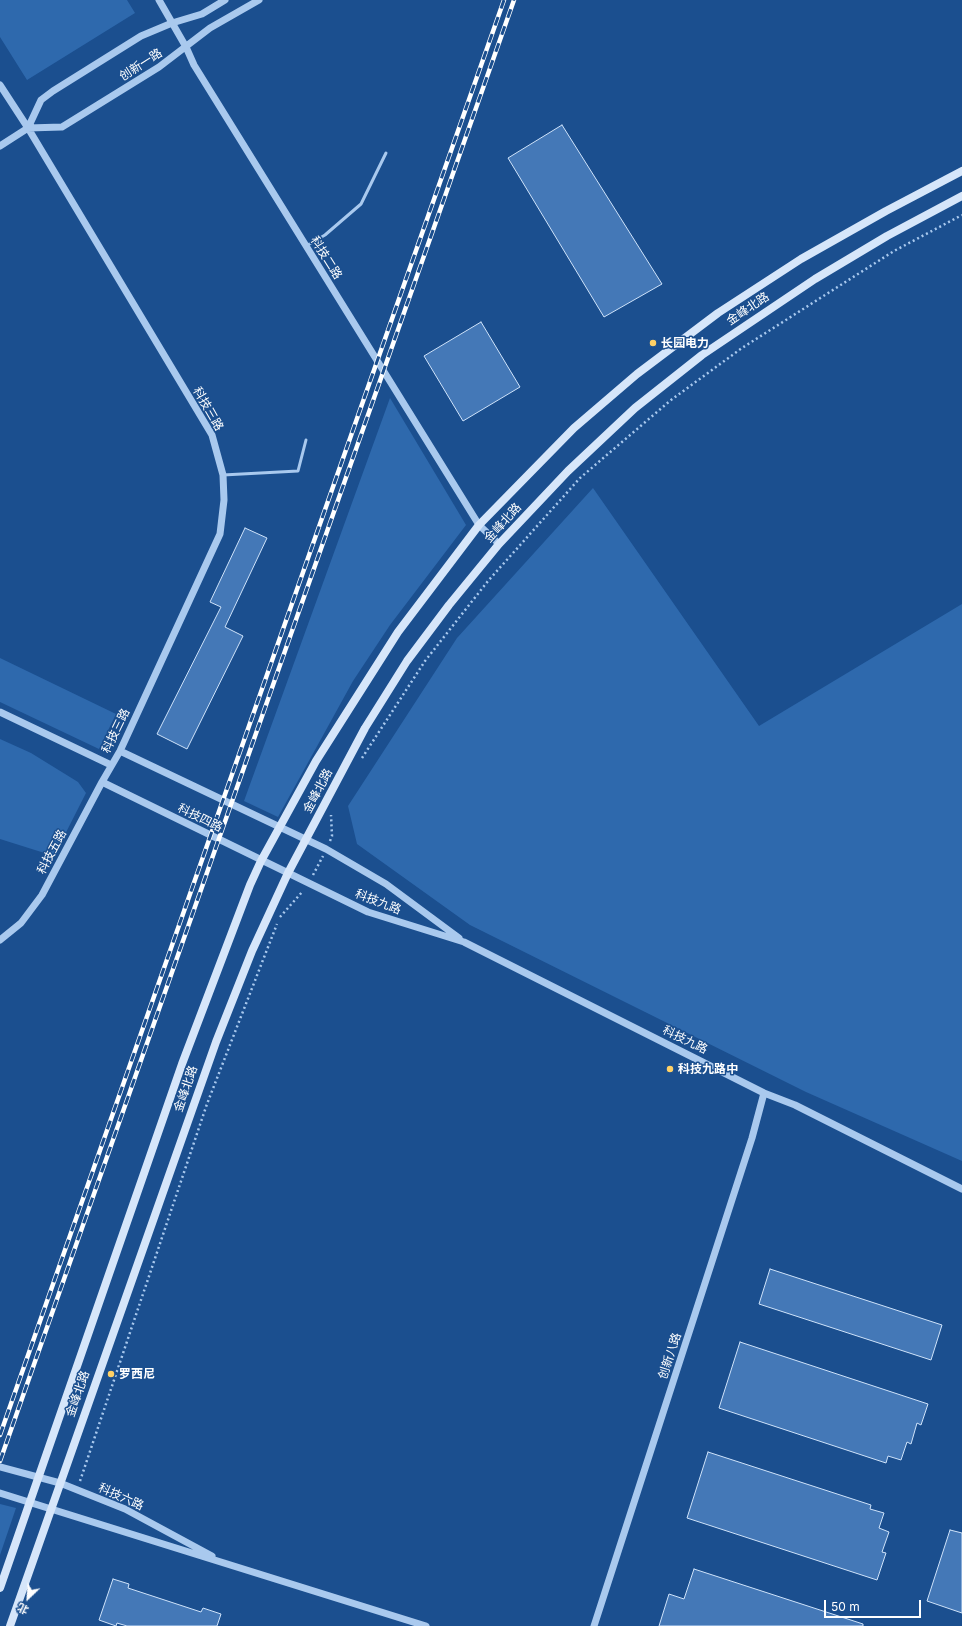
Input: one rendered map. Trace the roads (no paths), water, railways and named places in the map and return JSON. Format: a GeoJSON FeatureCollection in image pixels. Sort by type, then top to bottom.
{"type":"FeatureCollection","features":[{"type":"Feature","properties":{"kind":"main road","name":"金峰北路"},"geometry":{"type":"LineString","coordinates":[[0,1588],[182,1064],[250,885],[261,861],[316,761],[398,632],[479,525],[574,428],[637,374],[718,313],[801,260],[886,211],[962,170]]}},
{"type":"Feature","properties":{"kind":"main road","name":"金峰北路"},"geometry":{"type":"LineString","coordinates":[[10,1626],[216,1042],[252,951],[305,840],[365,728],[407,661],[449,605],[499,544],[578,461],[608,432],[661,386],[708,351],[815,279],[887,236],[962,196]]}},
{"type":"Feature","properties":{"kind":"street","name":"科技二路"},"geometry":{"type":"LineString","coordinates":[[159,0],[194,64],[479,525],[499,544]]}},
{"type":"Feature","properties":{"kind":"street"},"geometry":{"type":"LineString","coordinates":[[0,146],[28,128],[41,100],[53,92],[141,36],[172,23],[202,14],[225,0]]}},
{"type":"Feature","properties":{"kind":"street","name":"创新一路"},"geometry":{"type":"LineString","coordinates":[[28,128],[62,127],[159,67],[210,28],[259,0]]}},
{"type":"Feature","properties":{"kind":"street","name":"科技三路"},"geometry":{"type":"LineString","coordinates":[[0,85],[28,128],[212,435],[224,475],[224,500],[220,534],[120,751],[111,765]]}},
{"type":"Feature","properties":{"kind":"street"},"geometry":{"type":"LineString","coordinates":[[0,712],[111,765]]}},
{"type":"Feature","properties":{"kind":"street"},"geometry":{"type":"LineString","coordinates":[[120,751],[280,826],[305,840]]}},
{"type":"Feature","properties":{"kind":"street","name":"科技五路"},"geometry":{"type":"LineString","coordinates":[[0,940],[21,923],[42,895],[111,765]]}},
{"type":"Feature","properties":{"kind":"street","name":"科技四路"},"geometry":{"type":"LineString","coordinates":[[102,782],[288,873]]}},
{"type":"Feature","properties":{"kind":"street","name":"科技九路"},"geometry":{"type":"LineString","coordinates":[[305,840],[326,850],[386,884],[464,942]]}},
{"type":"Feature","properties":{"kind":"street","name":"科技九路"},"geometry":{"type":"LineString","coordinates":[[288,873],[368,912],[464,942],[764,1093],[796,1105],[962,1189]]}},
{"type":"Feature","properties":{"kind":"street","name":"创新八路"},"geometry":{"type":"LineString","coordinates":[[594,1626],[752,1138],[764,1093]]}},
{"type":"Feature","properties":{"kind":"street","name":"科技六路"},"geometry":{"type":"LineString","coordinates":[[0,1467],[60,1484],[125,1509],[226,1564]]}},
{"type":"Feature","properties":{"kind":"street","name":"科技六路"},"geometry":{"type":"LineString","coordinates":[[0,1493],[50,1510],[426,1626]]}},
{"type":"Feature","properties":{"kind":"lane"},"geometry":{"type":"LineString","coordinates":[[306,246],[325,235],[361,204],[386,153]]}},
{"type":"Feature","properties":{"kind":"lane"},"geometry":{"type":"LineString","coordinates":[[224,475],[298,471],[306,440]]}},
{"type":"Feature","properties":{"kind":"railway"},"geometry":{"type":"LineString","coordinates":[[0,1435],[504,0]]}},
{"type":"Feature","properties":{"kind":"railway"},"geometry":{"type":"LineString","coordinates":[[0,1461],[514,0]]}},
{"type":"Feature","properties":{"kind":"place","name":"长园电力"},"geometry":{"type":"Point","coordinates":[653,343]}},
{"type":"Feature","properties":{"kind":"place","name":"科技九路中"},"geometry":{"type":"Point","coordinates":[670,1069]}},
{"type":"Feature","properties":{"kind":"place","name":"罗西尼"},"geometry":{"type":"Point","coordinates":[111,1374]}}]}
